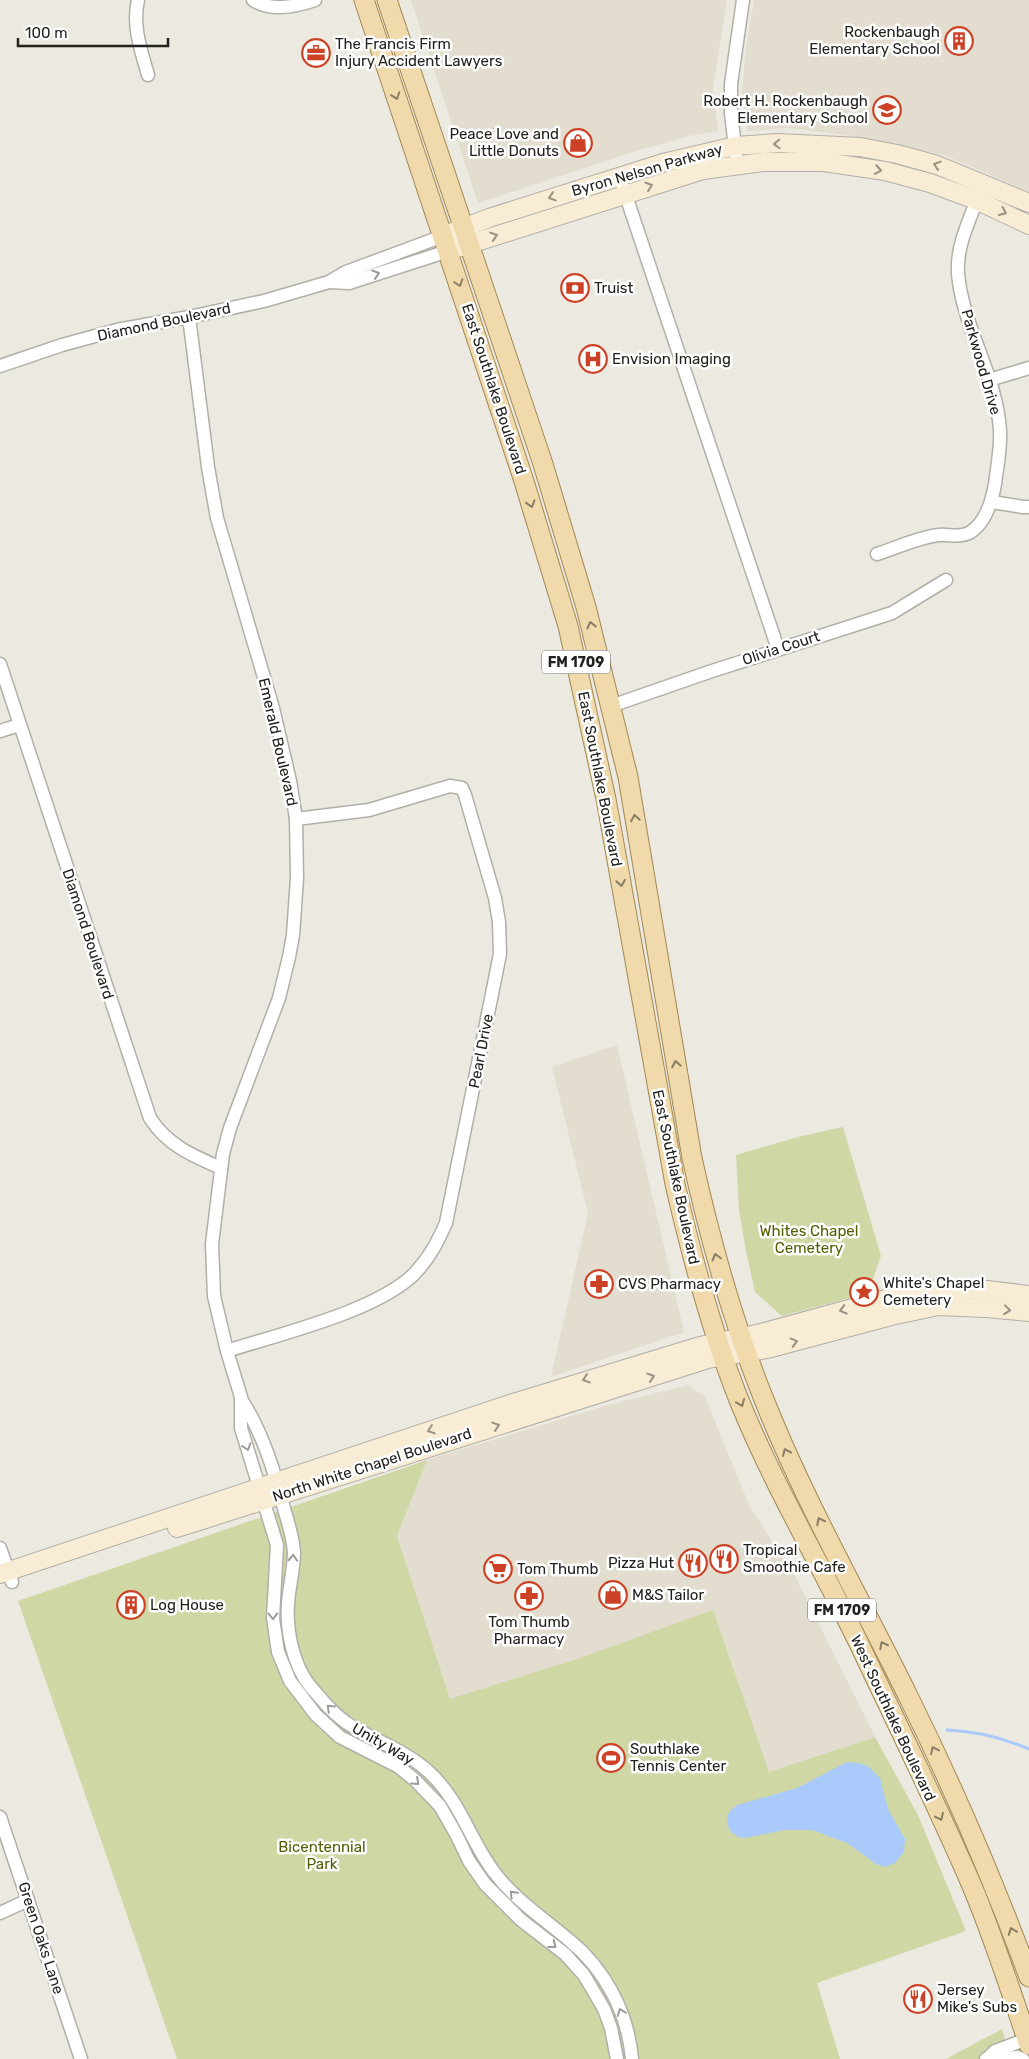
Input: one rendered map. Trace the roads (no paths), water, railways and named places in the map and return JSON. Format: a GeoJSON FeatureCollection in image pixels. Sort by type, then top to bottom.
{"type":"FeatureCollection","features":[{"type":"Feature","properties":{"kind":"main road","name":"East Southlake Boulevard"},"geometry":{"type":"LineString","coordinates":[[364,0],[523,478],[568,626],[606,799],[656,1088],[689,1244],[721,1350]]}},
{"type":"Feature","properties":{"kind":"main road","name":"East Southlake Boulevard"},"geometry":{"type":"LineString","coordinates":[[387,0],[559,516],[586,607],[628,777],[680,1086],[703,1208],[722,1279],[743,1345]]}},
{"type":"Feature","properties":{"kind":"main road","name":"Byron Nelson Parkway"},"geometry":{"type":"LineString","coordinates":[[466,236],[489,218],[619,176],[663,163],[735,146],[778,143],[860,146],[937,165],[1029,203]]}},
{"type":"Feature","properties":{"kind":"main road"},"geometry":{"type":"LineString","coordinates":[[856,166],[860,146]]}},
{"type":"Feature","properties":{"kind":"main road","name":"Byron Nelson Parkway"},"geometry":{"type":"LineString","coordinates":[[446,244],[466,236],[626,194],[703,170],[737,165],[792,161],[856,166],[885,171],[976,200],[1029,224]]}},
{"type":"Feature","properties":{"kind":"main road"},"geometry":{"type":"LineString","coordinates":[[568,626],[574,634],[591,690],[596,697],[611,706]]}},
{"type":"Feature","properties":{"kind":"main road"},"geometry":{"type":"LineString","coordinates":[[656,1088],[680,1086]]}},
{"type":"Feature","properties":{"kind":"main road"},"geometry":{"type":"LineString","coordinates":[[743,1345],[886,1299],[936,1289],[987,1290],[1029,1295]]}},
{"type":"Feature","properties":{"kind":"main road"},"geometry":{"type":"LineString","coordinates":[[743,1345],[768,1349],[890,1316],[938,1306],[1029,1312]]}},
{"type":"Feature","properties":{"kind":"main road","name":"North White Chapel Boulevard"},"geometry":{"type":"LineString","coordinates":[[5,1579],[270,1490],[531,1397],[743,1345]]}},
{"type":"Feature","properties":{"kind":"main road","name":"West Southlake Boulevard"},"geometry":{"type":"LineString","coordinates":[[743,1345],[794,1470],[910,1700],[954,1792],[994,1885],[1029,1977]]}},
{"type":"Feature","properties":{"kind":"main road","name":"West Southlake Boulevard"},"geometry":{"type":"LineString","coordinates":[[721,1350],[740,1401],[774,1479],[862,1650],[972,1886],[1000,1959],[1028,2041]]}},
{"type":"Feature","properties":{"kind":"main road"},"geometry":{"type":"LineString","coordinates":[[1000,1959],[1012,1971],[1022,1994],[1029,2004]]}},
{"type":"Feature","properties":{"kind":"street"},"geometry":{"type":"LineString","coordinates":[[138,0],[135,13],[136,30],[148,75]]}},
{"type":"Feature","properties":{"kind":"street"},"geometry":{"type":"LineString","coordinates":[[252,0],[270,8],[315,0]]}},
{"type":"Feature","properties":{"kind":"street"},"geometry":{"type":"LineString","coordinates":[[737,165],[731,114],[731,84],[743,0]]}},
{"type":"Feature","properties":{"kind":"street"},"geometry":{"type":"LineString","coordinates":[[619,176],[778,649]]}},
{"type":"Feature","properties":{"kind":"street","name":"Parkwood Drive"},"geometry":{"type":"LineString","coordinates":[[877,554],[939,535],[967,534],[974,529],[992,502],[1000,432],[989,380],[960,294],[958,271],[964,231],[982,183]]}},
{"type":"Feature","properties":{"kind":"street","name":"Diamond Boulevard"},"geometry":{"type":"LineString","coordinates":[[0,366],[62,345],[117,330],[264,301],[329,282],[346,272],[446,244]]}},
{"type":"Feature","properties":{"kind":"street","name":"Emerald Boulevard"},"geometry":{"type":"LineString","coordinates":[[189,317],[208,467],[217,518],[273,708],[290,781],[296,820],[297,878],[293,935],[289,957],[279,998],[230,1128],[221,1168],[212,1244],[214,1296],[241,1399],[255,1421],[270,1490]]}},
{"type":"Feature","properties":{"kind":"street"},"geometry":{"type":"LineString","coordinates":[[989,380],[1029,368]]}},
{"type":"Feature","properties":{"kind":"street"},"geometry":{"type":"LineString","coordinates":[[992,502],[1029,506]]}},
{"type":"Feature","properties":{"kind":"street","name":"Olivia Court"},"geometry":{"type":"LineString","coordinates":[[611,706],[778,649],[892,613],[946,580]]}},
{"type":"Feature","properties":{"kind":"street","name":"Diamond Boulevard"},"geometry":{"type":"LineString","coordinates":[[0,664],[150,1118],[167,1139],[190,1155],[221,1168]]}},
{"type":"Feature","properties":{"kind":"street"},"geometry":{"type":"LineString","coordinates":[[0,732],[20,725]]}},
{"type":"Feature","properties":{"kind":"street","name":"Pearl Drive"},"geometry":{"type":"LineString","coordinates":[[227,1351],[311,1324],[365,1304],[401,1284],[415,1273],[429,1256],[446,1223],[500,954],[500,922],[495,898],[462,788],[450,786],[388,806],[296,820]]}},
{"type":"Feature","properties":{"kind":"street","name":"Unity Way"},"geometry":{"type":"LineString","coordinates":[[270,1490],[294,1552],[288,1604],[289,1632],[297,1660],[308,1683],[327,1707],[342,1719],[404,1754],[430,1773],[453,1799],[493,1871],[514,1896],[571,1940],[587,1956],[609,1986],[624,2019],[629,2036],[632,2059]]}},
{"type":"Feature","properties":{"kind":"street","name":"Unity Way"},"geometry":{"type":"LineString","coordinates":[[270,1490],[277,1545],[273,1602],[275,1637],[284,1667],[295,1690],[328,1727],[353,1744],[399,1767],[429,1794],[449,1821],[469,1861],[485,1884],[521,1920],[565,1954],[584,1975],[604,2009],[611,2028],[617,2059]]}},
{"type":"Feature","properties":{"kind":"street"},"geometry":{"type":"LineString","coordinates":[[0,1548],[5,1579]]}},
{"type":"Feature","properties":{"kind":"street"},"geometry":{"type":"LineString","coordinates":[[295,1690],[308,1683]]}},
{"type":"Feature","properties":{"kind":"street","name":"Green Oaks Lane"},"geometry":{"type":"LineString","coordinates":[[0,1817],[81,2059]]}},
{"type":"Feature","properties":{"kind":"street"},"geometry":{"type":"LineString","coordinates":[[0,1913],[28,1900]]}},
{"type":"Feature","properties":{"kind":"street"},"geometry":{"type":"LineString","coordinates":[[986,2059],[995,2051],[1028,2041]]}},
{"type":"Feature","properties":{"kind":"street"},"geometry":{"type":"LineString","coordinates":[[986,2059],[1018,2057],[1023,2059]]}},
{"type":"Feature","properties":{"kind":"water"},"geometry":{"type":"Polygon","coordinates":[[[847,1762],[868,1766],[880,1778],[888,1809],[905,1839],[904,1852],[895,1863],[885,1867],[876,1864],[847,1843],[812,1830],[784,1830],[745,1838],[738,1837],[729,1830],[727,1820],[729,1812],[737,1805],[797,1788],[847,1762]]]}},
{"type":"Feature","properties":{"kind":"waterway"},"geometry":{"type":"LineString","coordinates":[[947,1730],[989,1736],[1029,1749]]}},
{"type":"Feature","properties":{"kind":"place","name":"Rockenbaugh Elementary School"},"geometry":{"type":"Point","coordinates":[959,41]}},
{"type":"Feature","properties":{"kind":"place","name":"The Francis Firm Injury Accident Lawyers"},"geometry":{"type":"Point","coordinates":[316,53]}},
{"type":"Feature","properties":{"kind":"place","name":"Robert H. Rockenbaugh Elementary School"},"geometry":{"type":"Point","coordinates":[887,110]}},
{"type":"Feature","properties":{"kind":"place","name":"Peace Love and Little Donuts"},"geometry":{"type":"Point","coordinates":[578,143]}},
{"type":"Feature","properties":{"kind":"place","name":"Truist"},"geometry":{"type":"Point","coordinates":[575,288]}},
{"type":"Feature","properties":{"kind":"place","name":"Envision Imaging"},"geometry":{"type":"Point","coordinates":[593,359]}},
{"type":"Feature","properties":{"kind":"place","name":"CVS Pharmacy"},"geometry":{"type":"Point","coordinates":[599,1284]}},
{"type":"Feature","properties":{"kind":"place","name":"White's Chapel Cemetery"},"geometry":{"type":"Point","coordinates":[864,1292]}},
{"type":"Feature","properties":{"kind":"place","name":"Tropical Smoothie Cafe"},"geometry":{"type":"Point","coordinates":[724,1559]}},
{"type":"Feature","properties":{"kind":"place","name":"Pizza Hut"},"geometry":{"type":"Point","coordinates":[693,1563]}},
{"type":"Feature","properties":{"kind":"place","name":"Tom Thumb"},"geometry":{"type":"Point","coordinates":[498,1569]}},
{"type":"Feature","properties":{"kind":"place","name":"M&S Tailor"},"geometry":{"type":"Point","coordinates":[613,1595]}},
{"type":"Feature","properties":{"kind":"place","name":"Tom Thumb Pharmacy"},"geometry":{"type":"Point","coordinates":[529,1596]}},
{"type":"Feature","properties":{"kind":"place","name":"Log House"},"geometry":{"type":"Point","coordinates":[131,1605]}},
{"type":"Feature","properties":{"kind":"place","name":"Southlake Tennis Center"},"geometry":{"type":"Point","coordinates":[611,1758]}},
{"type":"Feature","properties":{"kind":"place","name":"Jersey Mike's Subs"},"geometry":{"type":"Point","coordinates":[918,1999]}},
{"type":"Feature","properties":{"kind":"park label","name":"Whites Chapel Cemetery"},"geometry":{"type":"Point","coordinates":[809,1240]}},
{"type":"Feature","properties":{"kind":"park label","name":"Bicentennial Park"},"geometry":{"type":"Point","coordinates":[322,1856]}}]}
